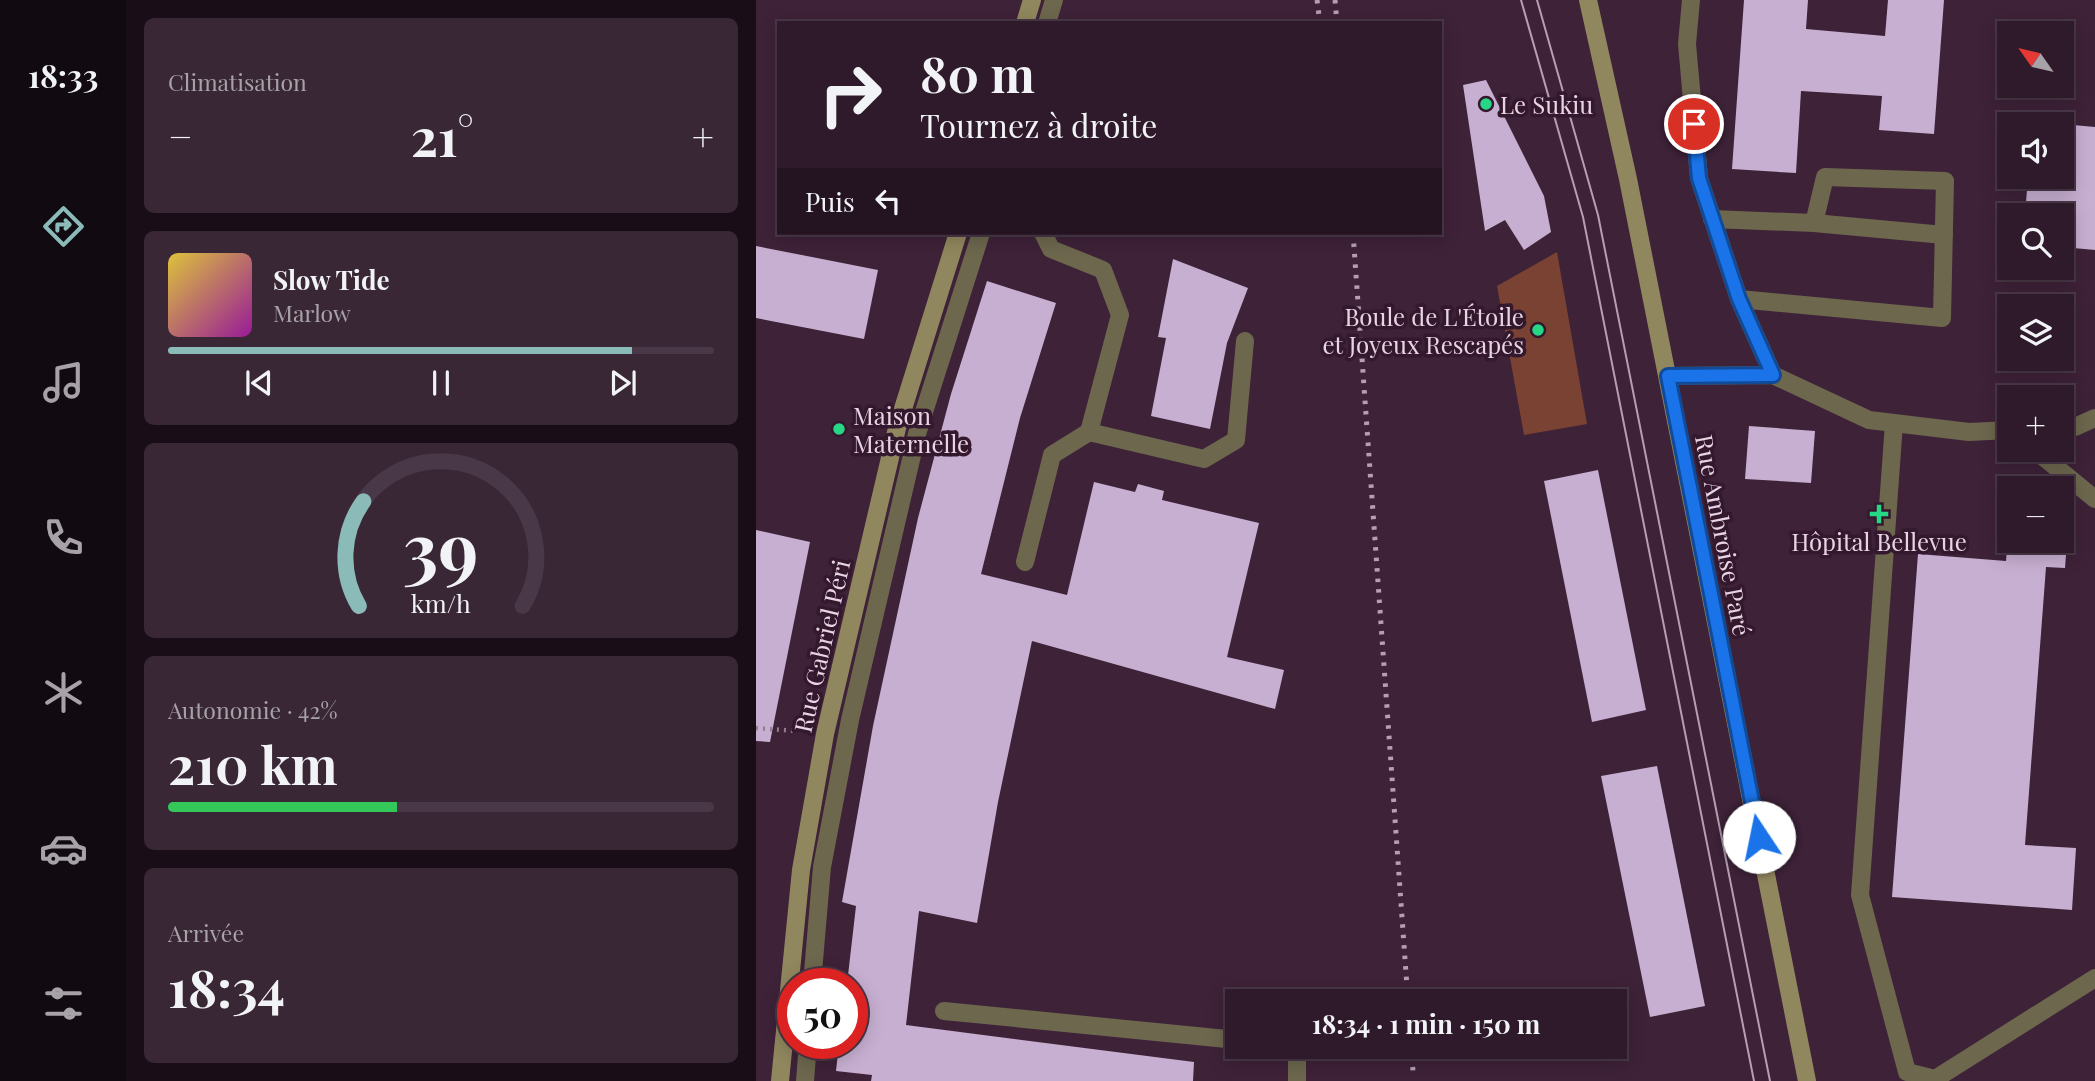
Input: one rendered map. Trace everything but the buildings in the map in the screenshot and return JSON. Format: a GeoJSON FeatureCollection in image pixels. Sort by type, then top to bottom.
{"type":"FeatureCollection","features":[{"type":"Feature","properties":{"kind":"main road"},"geometry":{"type":"LineString","coordinates":[[1026,21],[1032,0]]}},
{"type":"Feature","properties":{"kind":"main road","name":"Rue Ambroise Paré"},"geometry":{"type":"LineString","coordinates":[[1588,0],[1668,376],[1807,1081]]}},
{"type":"Feature","properties":{"kind":"main road","name":"Rue Gabriel Péri"},"geometry":{"type":"LineString","coordinates":[[780,1081],[801,870],[825,734],[897,428],[957,235]]}},
{"type":"Feature","properties":{"kind":"street"},"geometry":{"type":"LineString","coordinates":[[1048,21],[1054,0]]}},
{"type":"Feature","properties":{"kind":"street"},"geometry":{"type":"LineString","coordinates":[[1691,0],[1687,44],[1699,178],[1739,299],[1773,375]]}},
{"type":"Feature","properties":{"kind":"street"},"geometry":{"type":"LineString","coordinates":[[1739,299],[1942,318],[1945,181],[1825,177],[1814,223]]}},
{"type":"Feature","properties":{"kind":"street"},"geometry":{"type":"LineString","coordinates":[[1713,219],[1814,223],[1944,235]]}},
{"type":"Feature","properties":{"kind":"street","name":"Rue Gabriel Péri"},"geometry":{"type":"LineString","coordinates":[[813,968],[822,867],[850,720],[917,434],[980,235]]}},
{"type":"Feature","properties":{"kind":"street"},"geometry":{"type":"LineString","coordinates":[[1025,562],[1052,455],[1089,432],[1120,315],[1103,270],[1051,249],[1044,235]]}},
{"type":"Feature","properties":{"kind":"street"},"geometry":{"type":"LineString","coordinates":[[1089,432],[1204,459],[1236,440],[1245,341]]}},
{"type":"Feature","properties":{"kind":"street"},"geometry":{"type":"LineString","coordinates":[[1668,376],[1773,375],[1870,420],[1969,432],[1997,431]]}},
{"type":"Feature","properties":{"kind":"street"},"geometry":{"type":"LineString","coordinates":[[2074,425],[2095,418]]}},
{"type":"Feature","properties":{"kind":"street"},"geometry":{"type":"LineString","coordinates":[[1894,423],[1860,895],[1908,1076],[1935,1079],[2095,978]]}},
{"type":"Feature","properties":{"kind":"street"},"geometry":{"type":"LineString","coordinates":[[2074,429],[2095,434]]}},
{"type":"Feature","properties":{"kind":"street"},"geometry":{"type":"LineString","coordinates":[[2050,462],[2095,499]]}},
{"type":"Feature","properties":{"kind":"street"},"geometry":{"type":"LineString","coordinates":[[944,1011],[1225,1039]]}},
{"type":"Feature","properties":{"kind":"street"},"geometry":{"type":"LineString","coordinates":[[805,1081],[806,1059]]}},
{"type":"Feature","properties":{"kind":"street"},"geometry":{"type":"LineString","coordinates":[[1297,1059],[1297,1081]]}},
{"type":"Feature","properties":{"kind":"path"},"geometry":{"type":"LineString","coordinates":[[756,728],[825,734]]}},
{"type":"Feature","properties":{"kind":"shaded area","name":"Boule de L'Étoile et Joyeux Rescapés"},"geometry":{"type":"Polygon","coordinates":[[[1557,252],[1587,424],[1524,435],[1497,286],[1557,252]]]}},
{"type":"Feature","properties":{"kind":"tram line"},"geometry":{"type":"LineString","coordinates":[[1521,0],[1583,217],[1754,1081]]}},
{"type":"Feature","properties":{"kind":"tram line"},"geometry":{"type":"LineString","coordinates":[[1537,0],[1598,215],[1770,1081]]}},
{"type":"Feature","properties":{"kind":"railway"},"geometry":{"type":"LineString","coordinates":[[1317,0],[1320,21]]}},
{"type":"Feature","properties":{"kind":"railway"},"geometry":{"type":"LineString","coordinates":[[1335,0],[1337,21]]}},
{"type":"Feature","properties":{"kind":"railway"},"geometry":{"type":"LineString","coordinates":[[1353,235],[1407,989]]}},
{"type":"Feature","properties":{"kind":"railway"},"geometry":{"type":"LineString","coordinates":[[1412,1059],[1413,1071]]}},
{"type":"Feature","properties":{"kind":"place","name":"Le Sukiu"},"geometry":{"type":"Point","coordinates":[1486,104]}},
{"type":"Feature","properties":{"kind":"place","name":"Boule de L'Étoile et Joyeux Rescapés"},"geometry":{"type":"Point","coordinates":[1538,330]}},
{"type":"Feature","properties":{"kind":"place","name":"Maison Maternelle"},"geometry":{"type":"Point","coordinates":[839,429]}},
{"type":"Feature","properties":{"kind":"place","name":"Hôpital Bellevue"},"geometry":{"type":"Point","coordinates":[1879,514]}},
{"type":"Feature","properties":{"kind":"route"},"geometry":{"type":"LineString","coordinates":[[1694,124],[1699,178],[1739,299],[1773,375],[1668,376],[1759,837]]}}]}
